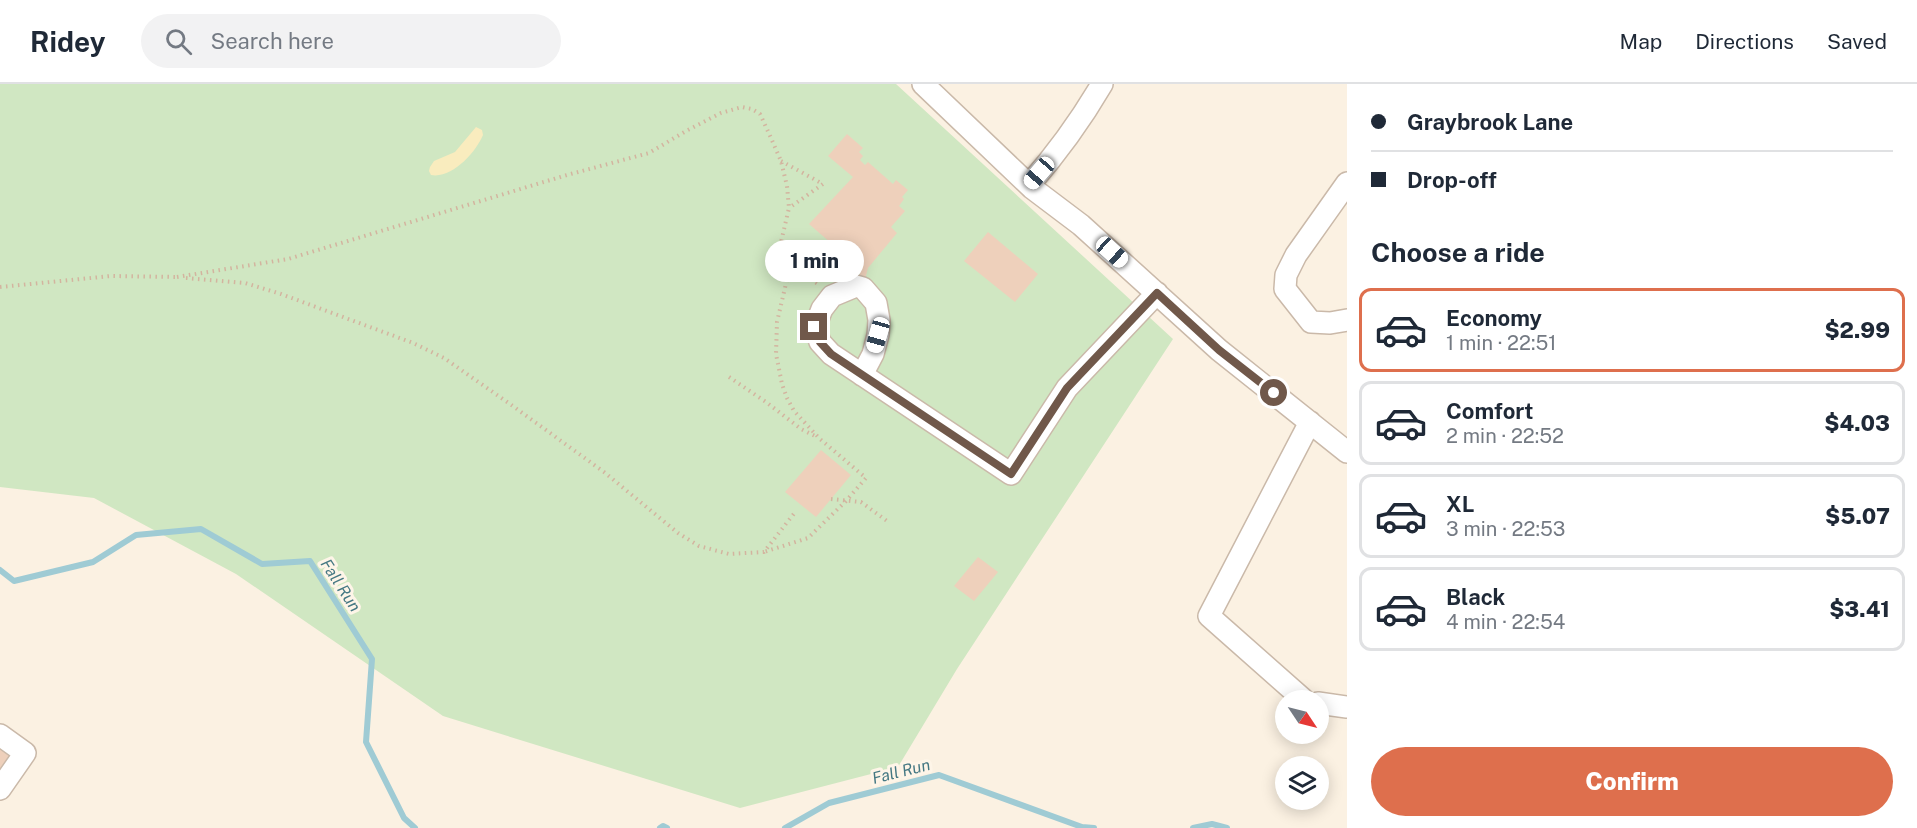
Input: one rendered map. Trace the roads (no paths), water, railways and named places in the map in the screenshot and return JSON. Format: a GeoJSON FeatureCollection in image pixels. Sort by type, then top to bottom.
{"type":"FeatureCollection","features":[{"type":"Feature","properties":{"kind":"street"},"geometry":{"type":"LineString","coordinates":[[923,84],[1029,184],[1081,225],[1219,350],[1347,452]]}},
{"type":"Feature","properties":{"kind":"street"},"geometry":{"type":"LineString","coordinates":[[1029,184],[1073,130],[1102,84]]}},
{"type":"Feature","properties":{"kind":"street"},"geometry":{"type":"LineString","coordinates":[[1347,183],[1296,255],[1286,275],[1285,289],[1311,322],[1330,323],[1347,320]]}},
{"type":"Feature","properties":{"kind":"street"},"geometry":{"type":"LineString","coordinates":[[862,375],[873,354],[879,320],[876,303],[863,288],[856,286],[832,296],[822,309],[814,327],[820,342],[831,354],[862,375],[1011,474],[1067,388],[1157,293]]}},
{"type":"Feature","properties":{"kind":"street"},"geometry":{"type":"LineString","coordinates":[[1293,690],[1209,616],[1310,422]]}},
{"type":"Feature","properties":{"kind":"street"},"geometry":{"type":"LineString","coordinates":[[1329,705],[1347,707]]}},
{"type":"Feature","properties":{"kind":"street"},"geometry":{"type":"LineString","coordinates":[[0,735],[25,753],[0,789]]}},
{"type":"Feature","properties":{"kind":"waterway","name":"Fall Run"},"geometry":{"type":"LineString","coordinates":[[0,570],[14,581],[93,562],[136,535],[201,529],[262,564],[310,561],[372,659],[366,742],[404,818],[415,828]]}},
{"type":"Feature","properties":{"kind":"waterway","name":"Fall Run"},"geometry":{"type":"LineString","coordinates":[[785,828],[829,803],[939,775],[1082,827],[1094,828]]}},
{"type":"Feature","properties":{"kind":"waterway","name":"Fall Run"},"geometry":{"type":"LineString","coordinates":[[1193,828],[1212,824],[1227,828]]}},
{"type":"Feature","properties":{"kind":"waterway","name":"Fall Run"},"geometry":{"type":"LineString","coordinates":[[660,828],[663,826],[667,828]]}}]}
